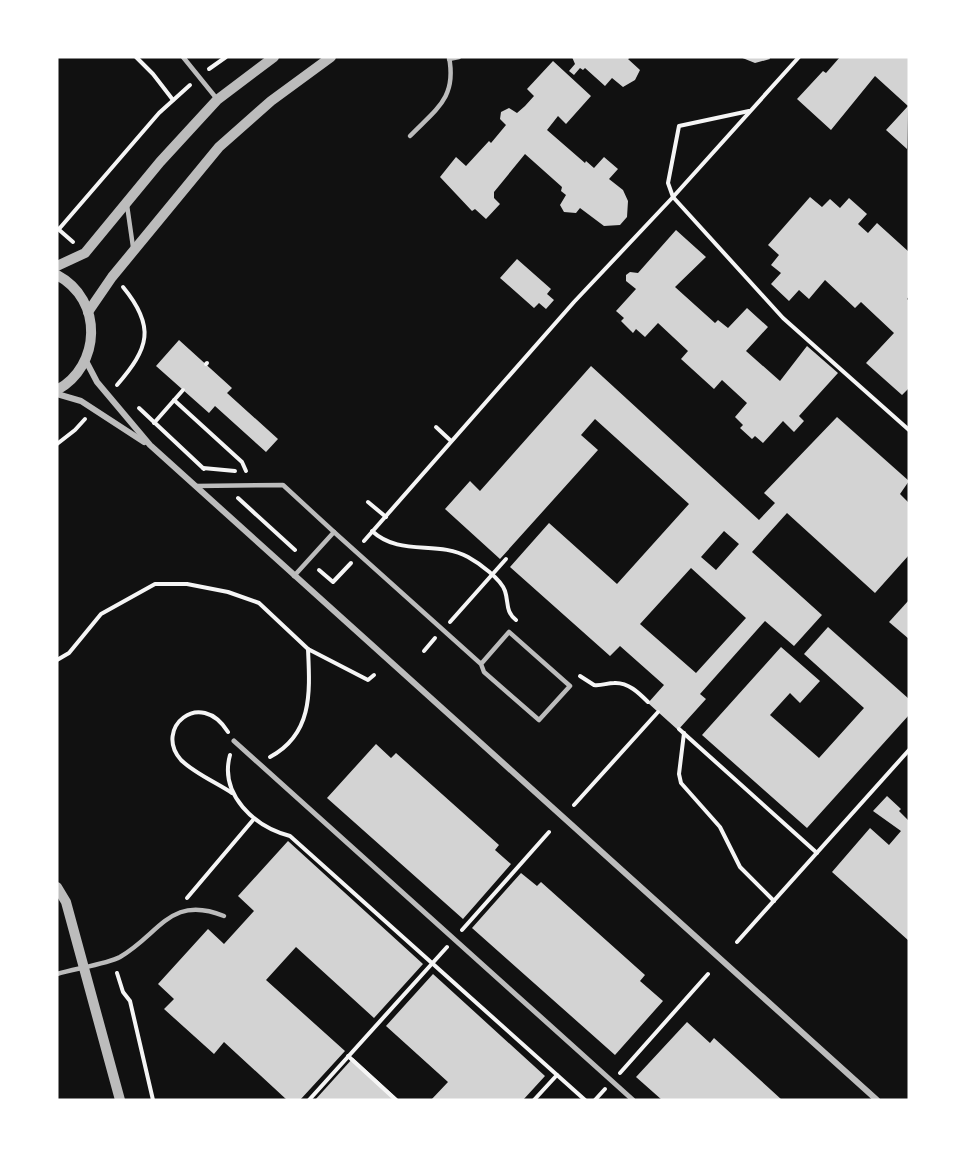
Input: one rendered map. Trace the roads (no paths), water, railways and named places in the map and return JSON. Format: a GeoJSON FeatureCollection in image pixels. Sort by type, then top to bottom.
{"type":"FeatureCollection","features":[{"type":"Feature","properties":{"kind":"street"},"geometry":{"type":"LineString","coordinates":[[57,266],[86,253],[160,162],[217,100],[274,57]]}},
{"type":"Feature","properties":{"kind":"street"},"geometry":{"type":"LineString","coordinates":[[88,312],[219,147],[272,101],[331,57]]}},
{"type":"Feature","properties":{"kind":"street"},"geometry":{"type":"LineString","coordinates":[[57,275],[78,293],[88,312],[92,336],[86,361],[71,382],[57,392]]}},
{"type":"Feature","properties":{"kind":"street"},"geometry":{"type":"LineString","coordinates":[[86,361],[97,382],[150,445],[877,1100]]}},
{"type":"Feature","properties":{"kind":"street"},"geometry":{"type":"LineString","coordinates":[[57,392],[81,401],[150,445]]}},
{"type":"Feature","properties":{"kind":"street"},"geometry":{"type":"LineString","coordinates":[[234,741],[633,1100]]}},
{"type":"Feature","properties":{"kind":"street"},"geometry":{"type":"LineString","coordinates":[[57,887],[66,902],[120,1100]]}},
{"type":"Feature","properties":{"kind":"lane"},"geometry":{"type":"LineString","coordinates":[[183,57],[217,100]]}},
{"type":"Feature","properties":{"kind":"lane"},"geometry":{"type":"LineString","coordinates":[[410,136],[444,100],[453,78],[449,58],[459,57]]}},
{"type":"Feature","properties":{"kind":"lane"},"geometry":{"type":"LineString","coordinates":[[127,204],[134,253]]}},
{"type":"Feature","properties":{"kind":"lane"},"geometry":{"type":"LineString","coordinates":[[195,486],[283,485],[481,664],[484,672],[539,720],[570,686],[509,632],[481,664]]}},
{"type":"Feature","properties":{"kind":"lane"},"geometry":{"type":"LineString","coordinates":[[294,576],[334,532]]}},
{"type":"Feature","properties":{"kind":"lane"},"geometry":{"type":"LineString","coordinates":[[57,974],[118,957],[141,942],[170,915],[200,909],[224,916]]}}]}
